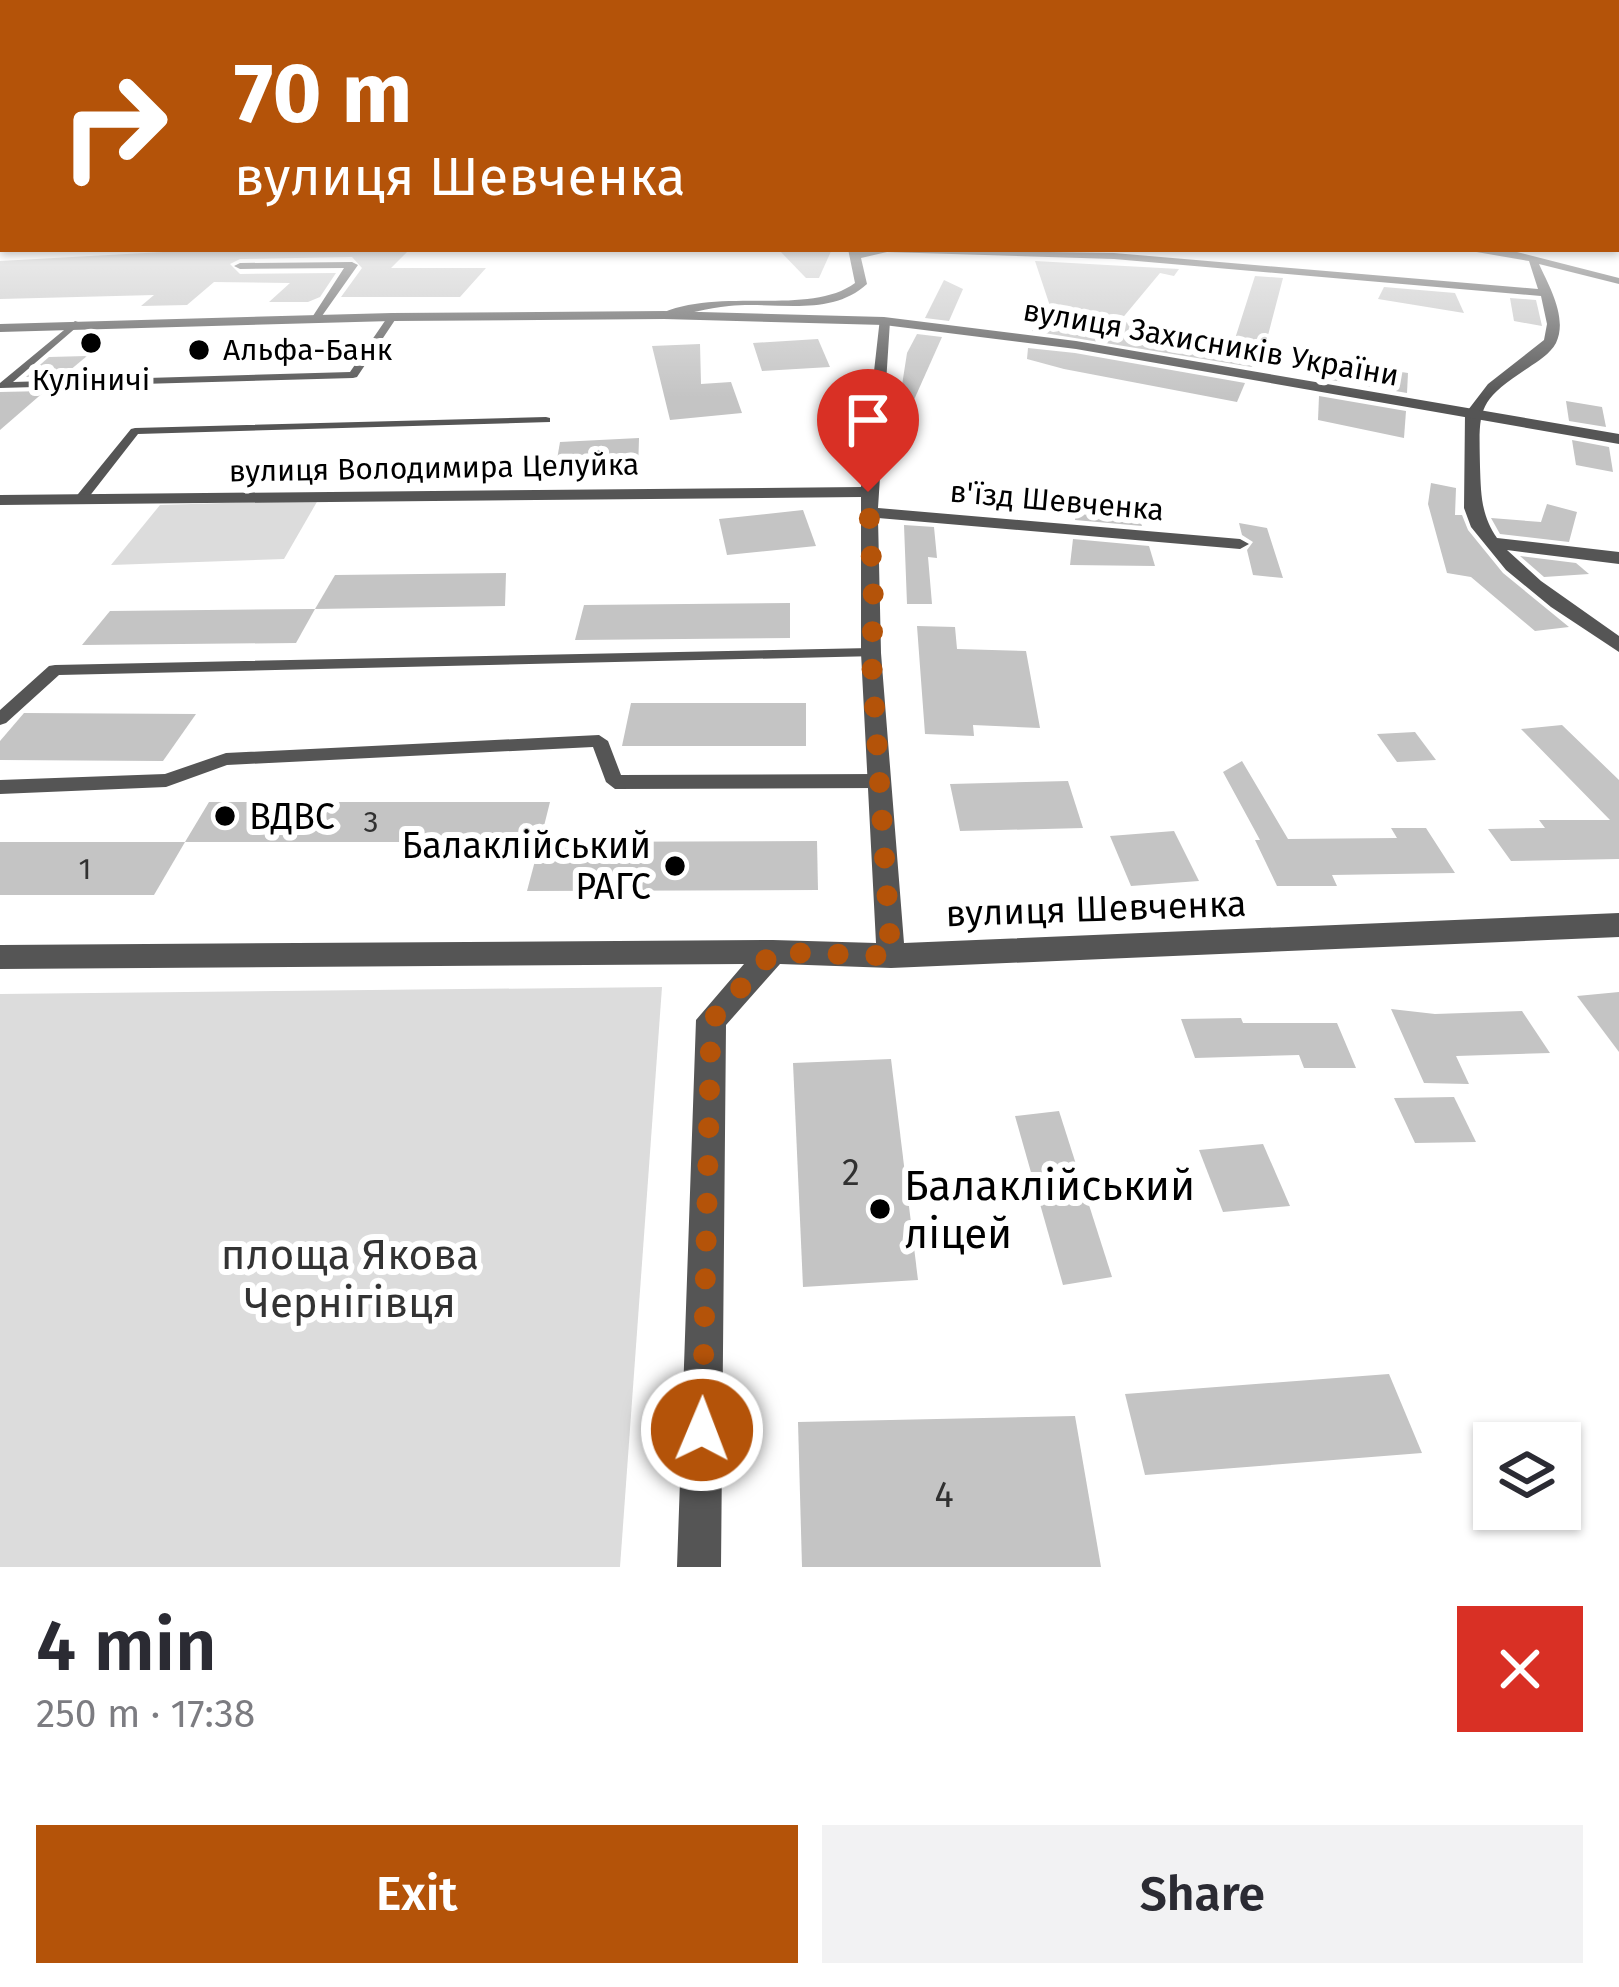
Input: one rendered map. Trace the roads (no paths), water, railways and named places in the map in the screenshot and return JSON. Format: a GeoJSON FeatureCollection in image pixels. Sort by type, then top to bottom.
{"type":"FeatureCollection","features":[{"type":"Feature","properties":{"kind":"street"},"geometry":{"type":"LineString","coordinates":[[988,252],[1114,256],[1547,292]]}},
{"type":"Feature","properties":{"kind":"street"},"geometry":{"type":"LineString","coordinates":[[1492,252],[1619,281]]}},
{"type":"Feature","properties":{"kind":"street"},"geometry":{"type":"LineString","coordinates":[[664,315],[732,302],[836,298],[861,284],[853,253]]}},
{"type":"Feature","properties":{"kind":"street"},"geometry":{"type":"LineString","coordinates":[[1533,263],[1554,308],[1553,330],[1541,354],[1483,398],[1470,414],[1473,513],[1493,543],[1534,584],[1619,646]]}},
{"type":"Feature","properties":{"kind":"street"},"geometry":{"type":"LineString","coordinates":[[240,266],[352,265],[317,319]]}},
{"type":"Feature","properties":{"kind":"street","name":"вулиця Захисників України"},"geometry":{"type":"LineString","coordinates":[[0,328],[392,317],[664,315],[884,321],[1076,345],[1619,439]]}},
{"type":"Feature","properties":{"kind":"street"},"geometry":{"type":"LineString","coordinates":[[884,321],[869,502],[871,653],[891,956]]}},
{"type":"Feature","properties":{"kind":"street","name":"вулиця Володимира Целуйка"},"geometry":{"type":"LineString","coordinates":[[0,500],[869,502]]}},
{"type":"Feature","properties":{"kind":"street","name":"в'їзд Шевченка"},"geometry":{"type":"LineString","coordinates":[[869,502],[1240,544]]}},
{"type":"Feature","properties":{"kind":"street"},"geometry":{"type":"LineString","coordinates":[[1493,543],[1619,558]]}},
{"type":"Feature","properties":{"kind":"street","name":"вулиця Шевченка"},"geometry":{"type":"LineString","coordinates":[[0,957],[773,952],[891,956],[1619,925]]}},
{"type":"Feature","properties":{"kind":"street"},"geometry":{"type":"LineString","coordinates":[[699,1567],[711,1021],[773,952]]}},
{"type":"Feature","properties":{"kind":"lane"},"geometry":{"type":"LineString","coordinates":[[75,324],[3,386],[353,375],[392,317]]}},
{"type":"Feature","properties":{"kind":"lane"},"geometry":{"type":"LineString","coordinates":[[80,499],[135,431],[546,420]]}},
{"type":"Feature","properties":{"kind":"lane"},"geometry":{"type":"LineString","coordinates":[[0,718],[55,670],[871,653]]}},
{"type":"Feature","properties":{"kind":"lane"},"geometry":{"type":"LineString","coordinates":[[0,787],[166,780],[226,759],[599,741],[615,782],[878,781]]}},
{"type":"Feature","properties":{"kind":"place","name":"Куліничі"},"geometry":{"type":"Point","coordinates":[91,343]}},
{"type":"Feature","properties":{"kind":"place","name":"Альфа-Банк"},"geometry":{"type":"Point","coordinates":[199,350]}},
{"type":"Feature","properties":{"kind":"place","name":"ВДВС"},"geometry":{"type":"Point","coordinates":[225,816]}},
{"type":"Feature","properties":{"kind":"place","name":"Балаклійський РАГС"},"geometry":{"type":"Point","coordinates":[675,866]}},
{"type":"Feature","properties":{"kind":"place","name":"Балаклійський ліцей"},"geometry":{"type":"Point","coordinates":[880,1209]}},
{"type":"Feature","properties":{"kind":"park label","name":"площа Якова Чернігівця"},"geometry":{"type":"Point","coordinates":[350,1278]}}]}
